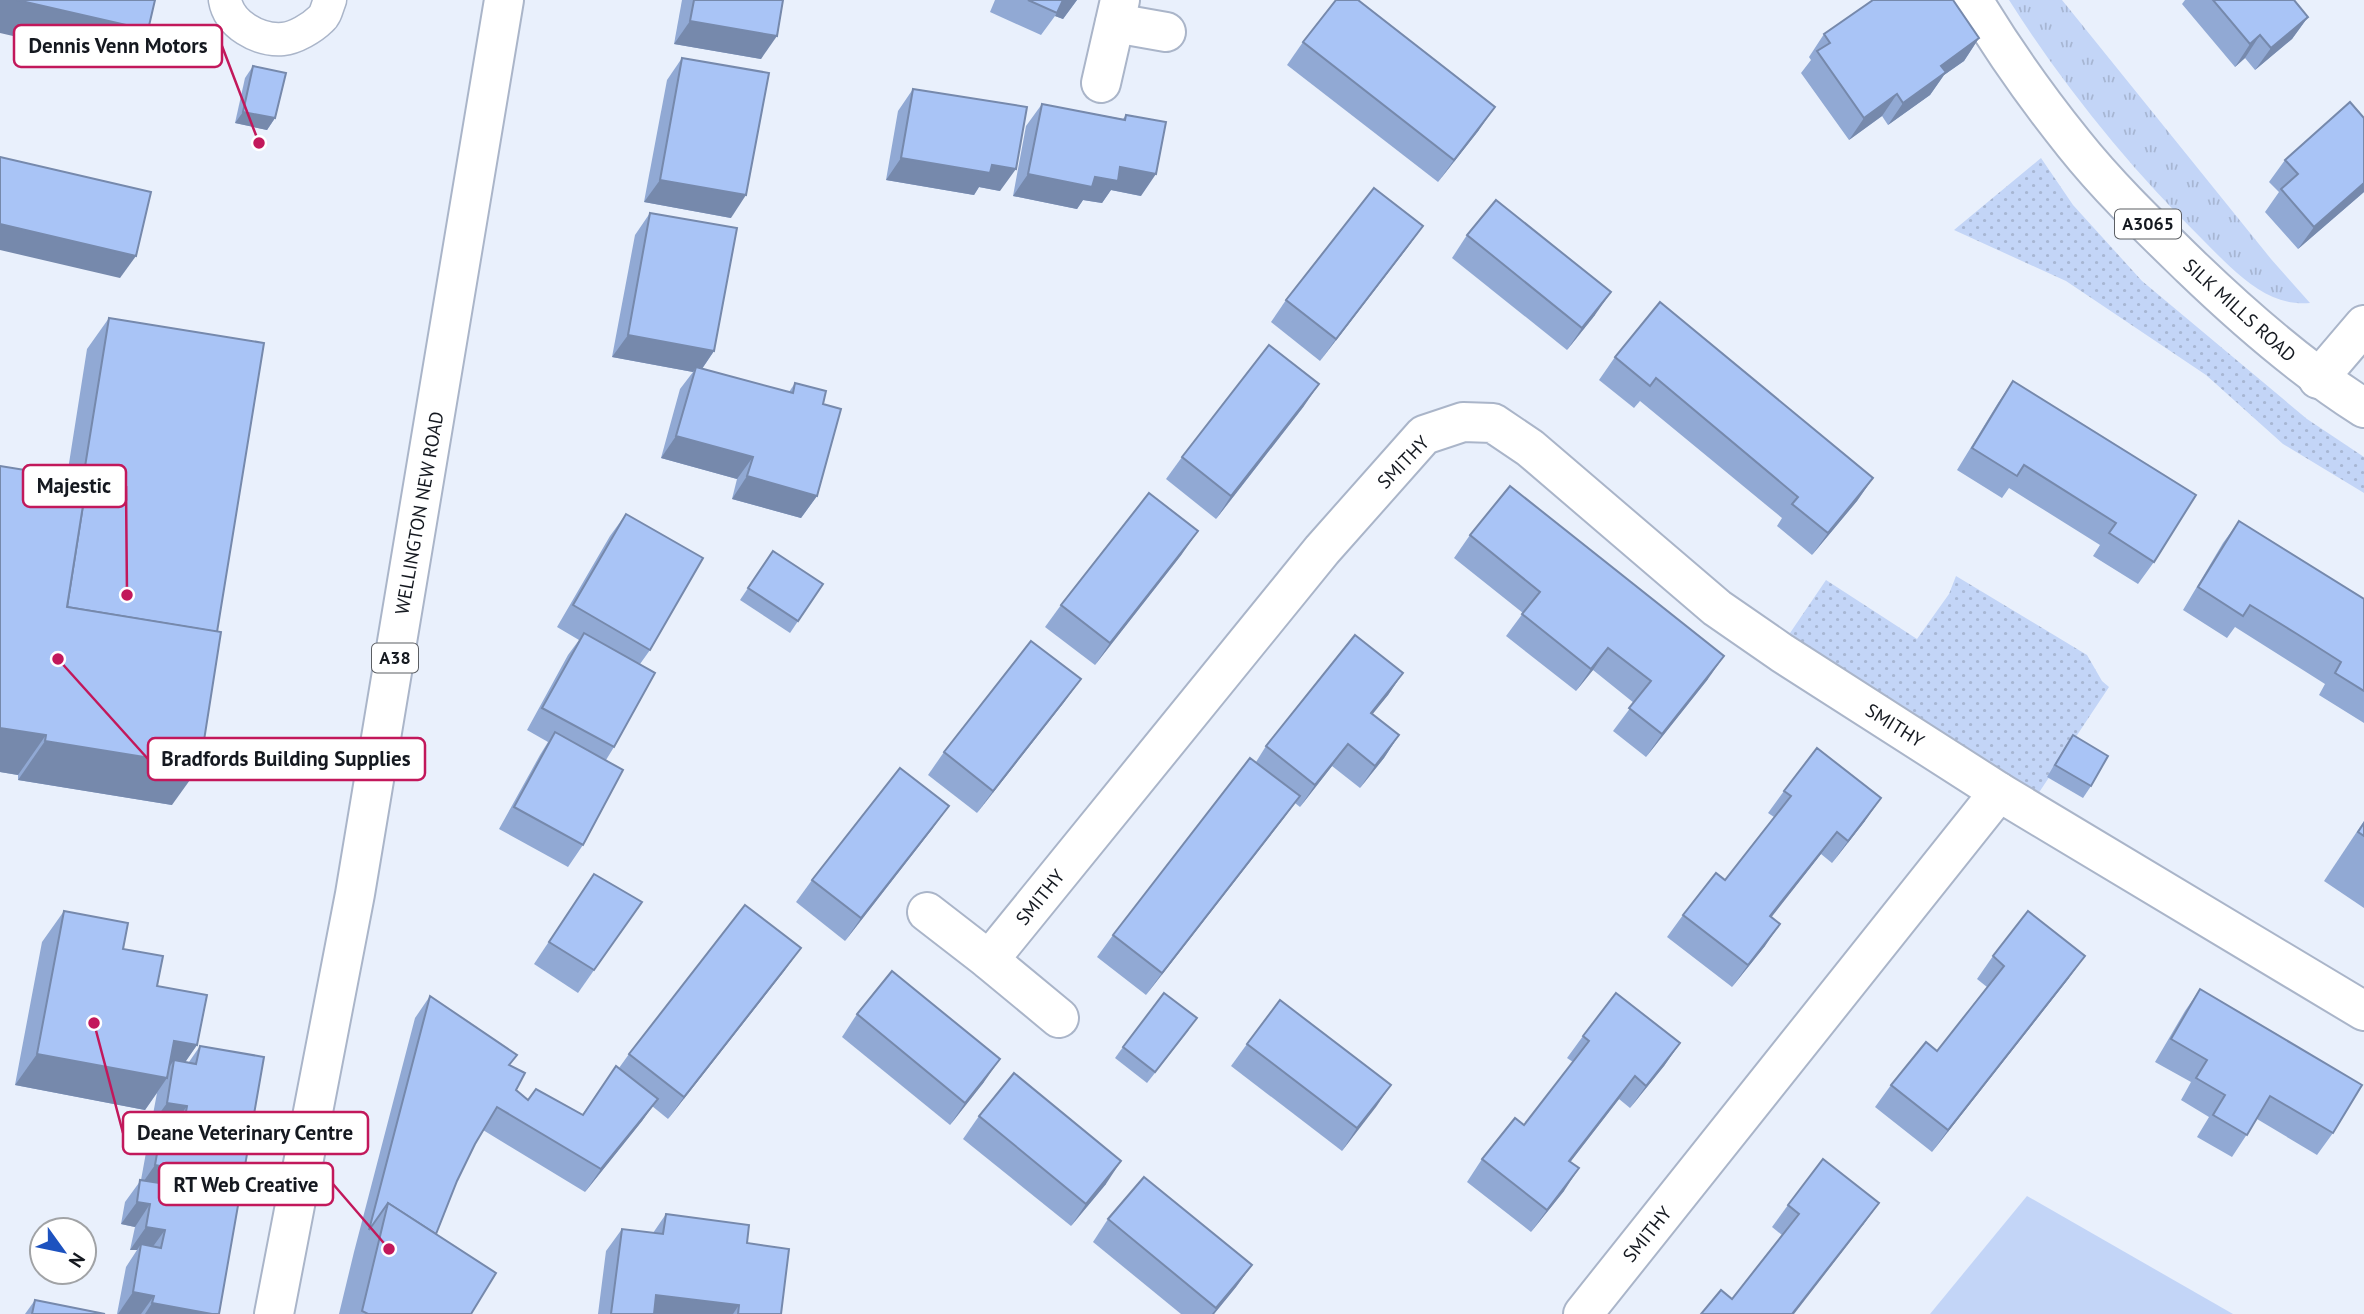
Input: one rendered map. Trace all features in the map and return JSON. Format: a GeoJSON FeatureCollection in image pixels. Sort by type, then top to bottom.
{"type":"FeatureCollection","features":[{"type":"Feature","properties":{"kind":"street","name":"WELLINGTON NEW ROAD"},"geometry":{"type":"LineString","coordinates":[[274,1314],[355,894],[504,0]]}},
{"type":"Feature","properties":{"kind":"street","name":"SILK MILLS ROAD"},"geometry":{"type":"LineString","coordinates":[[1973,0],[2002,47],[2075,146],[2150,227],[2222,297],[2318,379],[2364,408]]}},
{"type":"Feature","properties":{"kind":"street"},"geometry":{"type":"LineString","coordinates":[[1101,83],[1117,12],[1166,32]]}},
{"type":"Feature","properties":{"kind":"street"},"geometry":{"type":"LineString","coordinates":[[2318,379],[2364,324]]}},
{"type":"Feature","properties":{"kind":"street","name":"SMITHY"},"geometry":{"type":"LineString","coordinates":[[989,960],[1322,550],[1424,435],[1463,422],[1493,423],[1530,448],[1717,608],[1782,653],[1999,792],[2364,1011]]}},
{"type":"Feature","properties":{"kind":"street","name":"SMITHY"},"geometry":{"type":"LineString","coordinates":[[1583,1314],[1999,792]]}},
{"type":"Feature","properties":{"kind":"street"},"geometry":{"type":"LineString","coordinates":[[927,912],[1059,1018]]}},
{"type":"Feature","properties":{"kind":"lane"},"geometry":{"type":"LineString","coordinates":[[225,0],[233,20],[256,35],[283,39],[307,30],[323,17],[330,0]]}},
{"type":"Feature","properties":{"kind":"green space"},"geometry":{"type":"Polygon","coordinates":[[[2009,0],[2062,0],[2271,259],[2310,303],[2273,297],[2254,286],[2176,213],[2099,126],[2052,64],[2009,0]]]}},
{"type":"Feature","properties":{"kind":"green space"},"geometry":{"type":"Polygon","coordinates":[[[2041,158],[2073,205],[2142,281],[2307,419],[2364,457],[2364,493],[2283,444],[2206,375],[2066,281],[1954,230],[2041,158]]]}},
{"type":"Feature","properties":{"kind":"green space"},"geometry":{"type":"Polygon","coordinates":[[[1956,576],[2087,655],[2102,681],[2109,687],[2036,797],[1788,636],[1826,580],[1917,639],[1949,594],[1956,576]]]}},
{"type":"Feature","properties":{"kind":"green space"},"geometry":{"type":"Polygon","coordinates":[[[2027,1196],[2233,1314],[1930,1314],[2027,1196]]]}},
{"type":"Feature","properties":{"kind":"building"},"geometry":{"type":"Polygon","coordinates":[[[17,0],[155,0],[148,30],[17,0]]]}},
{"type":"Feature","properties":{"kind":"building"},"geometry":{"type":"Polygon","coordinates":[[[694,0],[783,0],[777,36],[690,21],[694,0]]]}},
{"type":"Feature","properties":{"kind":"building"},"geometry":{"type":"Polygon","coordinates":[[[1028,0],[1063,0],[1057,13],[1028,0]]]}},
{"type":"Feature","properties":{"kind":"building"},"geometry":{"type":"Polygon","coordinates":[[[1336,0],[1358,0],[1495,107],[1454,160],[1303,42],[1336,0]]]}},
{"type":"Feature","properties":{"kind":"building"},"geometry":{"type":"Polygon","coordinates":[[[1873,0],[1953,0],[1979,38],[1941,66],[1946,72],[1903,103],[1897,94],[1864,118],[1817,51],[1830,43],[1824,34],[1873,0]]]}},
{"type":"Feature","properties":{"kind":"building"},"geometry":{"type":"Polygon","coordinates":[[[2213,0],[2294,0],[2308,17],[2271,48],[2260,35],[2250,44],[2213,0]]]}},
{"type":"Feature","properties":{"kind":"building"},"geometry":{"type":"Polygon","coordinates":[[[682,58],[769,73],[746,195],[660,180],[682,58]]]}},
{"type":"Feature","properties":{"kind":"building"},"geometry":{"type":"Polygon","coordinates":[[[253,66],[286,73],[275,118],[243,112],[253,66]]]}},
{"type":"Feature","properties":{"kind":"building"},"geometry":{"type":"Polygon","coordinates":[[[913,89],[1027,107],[1016,169],[992,165],[990,173],[901,158],[913,89]]]}},
{"type":"Feature","properties":{"kind":"building"},"geometry":{"type":"Polygon","coordinates":[[[2350,102],[2364,118],[2364,183],[2314,227],[2281,189],[2298,174],[2285,160],[2350,102]]]}},
{"type":"Feature","properties":{"kind":"building"},"geometry":{"type":"Polygon","coordinates":[[[1042,104],[1125,120],[1126,115],[1166,122],[1156,174],[1120,167],[1118,181],[1095,177],[1092,187],[1028,174],[1042,104]]]}},
{"type":"Feature","properties":{"kind":"building"},"geometry":{"type":"Polygon","coordinates":[[[0,157],[151,192],[136,256],[0,224],[0,157]]]}},
{"type":"Feature","properties":{"kind":"building"},"geometry":{"type":"Polygon","coordinates":[[[1374,188],[1423,226],[1336,339],[1286,300],[1374,188]]]}},
{"type":"Feature","properties":{"kind":"building"},"geometry":{"type":"Polygon","coordinates":[[[1496,200],[1611,292],[1582,328],[1467,235],[1496,200]]]}},
{"type":"Feature","properties":{"kind":"building"},"geometry":{"type":"Polygon","coordinates":[[[650,213],[737,228],[714,351],[628,335],[650,213]]]}},
{"type":"Feature","properties":{"kind":"building"},"geometry":{"type":"Polygon","coordinates":[[[1660,302],[1873,478],[1828,533],[1792,504],[1798,497],[1656,378],[1650,386],[1615,357],[1660,302]]]}},
{"type":"Feature","properties":{"kind":"building"},"geometry":{"type":"Polygon","coordinates":[[[109,318],[264,343],[217,632],[67,607],[87,480],[83,479],[109,318]]]}},
{"type":"Feature","properties":{"kind":"building"},"geometry":{"type":"Polygon","coordinates":[[[1269,345],[1319,384],[1231,496],[1182,457],[1269,345]]]}},
{"type":"Feature","properties":{"kind":"building"},"geometry":{"type":"Polygon","coordinates":[[[696,367],[793,393],[795,383],[826,391],[823,404],[841,409],[817,496],[747,476],[753,457],[676,436],[696,367]]]}},
{"type":"Feature","properties":{"kind":"building"},"geometry":{"type":"Polygon","coordinates":[[[2013,381],[2196,495],[2154,562],[2109,533],[2116,523],[2024,465],[2017,476],[1972,448],[2013,381]]]}},
{"type":"Feature","properties":{"kind":"building"},"geometry":{"type":"Polygon","coordinates":[[[0,466],[87,480],[67,607],[221,632],[200,766],[45,741],[46,735],[0,728],[0,466]]]}},
{"type":"Feature","properties":{"kind":"building"},"geometry":{"type":"Polygon","coordinates":[[[1510,486],[1724,656],[1662,734],[1629,708],[1651,681],[1608,648],[1591,669],[1522,614],[1540,592],[1470,535],[1510,486]]]}},
{"type":"Feature","properties":{"kind":"building"},"geometry":{"type":"Polygon","coordinates":[[[1149,493],[1198,531],[1110,643],[1061,605],[1149,493]]]}},
{"type":"Feature","properties":{"kind":"building"},"geometry":{"type":"Polygon","coordinates":[[[626,514],[703,558],[650,650],[573,605],[626,514]]]}},
{"type":"Feature","properties":{"kind":"building"},"geometry":{"type":"Polygon","coordinates":[[[2239,521],[2364,599],[2364,691],[2335,673],[2341,662],[2297,634],[2250,605],[2243,616],[2198,587],[2239,521]]]}},
{"type":"Feature","properties":{"kind":"building"},"geometry":{"type":"Polygon","coordinates":[[[773,551],[823,584],[798,621],[748,588],[773,551]]]}},
{"type":"Feature","properties":{"kind":"building"},"geometry":{"type":"Polygon","coordinates":[[[584,633],[655,673],[614,747],[542,708],[584,633]]]}},
{"type":"Feature","properties":{"kind":"building"},"geometry":{"type":"Polygon","coordinates":[[[1355,635],[1403,673],[1371,713],[1399,735],[1375,766],[1348,744],[1315,785],[1266,746],[1355,635]]]}},
{"type":"Feature","properties":{"kind":"building"},"geometry":{"type":"Polygon","coordinates":[[[1031,641],[1081,679],[993,791],[944,752],[1031,641]]]}},
{"type":"Feature","properties":{"kind":"building"},"geometry":{"type":"Polygon","coordinates":[[[555,732],[623,770],[583,845],[514,807],[555,732]]]}},
{"type":"Feature","properties":{"kind":"building"},"geometry":{"type":"Polygon","coordinates":[[[2073,735],[2108,756],[2091,786],[2055,765],[2073,735]]]}},
{"type":"Feature","properties":{"kind":"building"},"geometry":{"type":"Polygon","coordinates":[[[1817,748],[1881,798],[1848,841],[1837,832],[1770,916],[1780,924],[1748,965],[1683,915],[1716,873],[1725,880],[1791,796],[1784,791],[1817,748]]]}},
{"type":"Feature","properties":{"kind":"building"},"geometry":{"type":"Polygon","coordinates":[[[1250,758],[1300,796],[1162,973],[1113,935],[1250,758]]]}},
{"type":"Feature","properties":{"kind":"building"},"geometry":{"type":"Polygon","coordinates":[[[900,768],[949,806],[861,918],[812,880],[900,768]]]}},
{"type":"Feature","properties":{"kind":"building"},"geometry":{"type":"Polygon","coordinates":[[[2364,823],[2364,836],[2358,832],[2364,823]]]}},
{"type":"Feature","properties":{"kind":"building"},"geometry":{"type":"Polygon","coordinates":[[[594,874],[642,902],[594,970],[549,942],[594,874]]]}},
{"type":"Feature","properties":{"kind":"building"},"geometry":{"type":"Polygon","coordinates":[[[745,905],[801,948],[684,1097],[629,1054],[745,905]]]}},
{"type":"Feature","properties":{"kind":"building"},"geometry":{"type":"Polygon","coordinates":[[[64,911],[128,923],[123,949],[163,956],[157,986],[207,995],[197,1045],[174,1041],[167,1078],[37,1054],[64,911]]]}},
{"type":"Feature","properties":{"kind":"building"},"geometry":{"type":"Polygon","coordinates":[[[2028,911],[2085,956],[1948,1130],[1891,1085],[1926,1042],[1937,1051],[1971,1008],[2004,966],[1993,956],[2028,911]]]}},
{"type":"Feature","properties":{"kind":"building"},"geometry":{"type":"Polygon","coordinates":[[[892,971],[1000,1059],[965,1103],[857,1014],[892,971]]]}},
{"type":"Feature","properties":{"kind":"building"},"geometry":{"type":"Polygon","coordinates":[[[2200,989],[2362,1085],[2333,1133],[2270,1096],[2247,1135],[2213,1115],[2225,1095],[2196,1078],[2207,1060],[2171,1039],[2200,989]]]}},
{"type":"Feature","properties":{"kind":"building"},"geometry":{"type":"Polygon","coordinates":[[[1164,993],[1197,1018],[1155,1072],[1123,1047],[1164,993]]]}},
{"type":"Feature","properties":{"kind":"building"},"geometry":{"type":"Polygon","coordinates":[[[1616,993],[1680,1043],[1646,1086],[1635,1076],[1569,1161],[1579,1168],[1547,1210],[1482,1159],[1515,1118],[1524,1125],[1589,1041],[1583,1036],[1616,993]]]}},
{"type":"Feature","properties":{"kind":"building"},"geometry":{"type":"Polygon","coordinates":[[[430,996],[517,1055],[509,1065],[525,1073],[516,1090],[528,1100],[536,1089],[583,1115],[616,1066],[658,1099],[601,1169],[497,1107],[457,1181],[436,1234],[388,1203],[369,1230],[430,996]]]}},
{"type":"Feature","properties":{"kind":"building"},"geometry":{"type":"Polygon","coordinates":[[[1280,1000],[1391,1085],[1357,1128],[1247,1044],[1280,1000]]]}},
{"type":"Feature","properties":{"kind":"building"},"geometry":{"type":"Polygon","coordinates":[[[200,1046],[264,1057],[219,1314],[152,1303],[154,1296],[133,1292],[141,1244],[161,1248],[165,1230],[146,1227],[150,1204],[137,1202],[140,1180],[173,1185],[176,1169],[155,1165],[162,1125],[183,1128],[187,1106],[167,1103],[174,1060],[196,1064],[200,1046]]]}},
{"type":"Feature","properties":{"kind":"building"},"geometry":{"type":"Polygon","coordinates":[[[1014,1073],[1121,1161],[1086,1204],[979,1116],[1014,1073]]]}},
{"type":"Feature","properties":{"kind":"building"},"geometry":{"type":"Polygon","coordinates":[[[1823,1159],[1879,1203],[1792,1314],[1701,1314],[1721,1290],[1732,1299],[1799,1214],[1788,1205],[1823,1159]]]}},
{"type":"Feature","properties":{"kind":"building"},"geometry":{"type":"Polygon","coordinates":[[[1144,1177],[1252,1265],[1216,1308],[1108,1219],[1144,1177]]]}},
{"type":"Feature","properties":{"kind":"building"},"geometry":{"type":"Polygon","coordinates":[[[388,1203],[496,1273],[471,1314],[368,1314],[362,1311],[388,1203]]]}},
{"type":"Feature","properties":{"kind":"building"},"geometry":{"type":"Polygon","coordinates":[[[666,1214],[749,1225],[747,1243],[789,1249],[781,1314],[738,1314],[739,1305],[656,1295],[654,1314],[611,1314],[622,1229],[663,1234],[666,1214]]]}},
{"type":"Feature","properties":{"kind":"building"},"geometry":{"type":"Polygon","coordinates":[[[35,1300],[105,1314],[32,1314],[35,1300]]]}},
{"type":"Feature","properties":{"kind":"place","name":"Dennis Venn Motors"},"geometry":{"type":"Point","coordinates":[259,143]}},
{"type":"Feature","properties":{"kind":"place","name":"Majestic"},"geometry":{"type":"Point","coordinates":[127,595]}},
{"type":"Feature","properties":{"kind":"place","name":"Bradfords Building Supplies"},"geometry":{"type":"Point","coordinates":[58,659]}},
{"type":"Feature","properties":{"kind":"place","name":"Deane Veterinary Centre"},"geometry":{"type":"Point","coordinates":[94,1023]}},
{"type":"Feature","properties":{"kind":"place","name":"RT Web Creative"},"geometry":{"type":"Point","coordinates":[389,1249]}}]}
